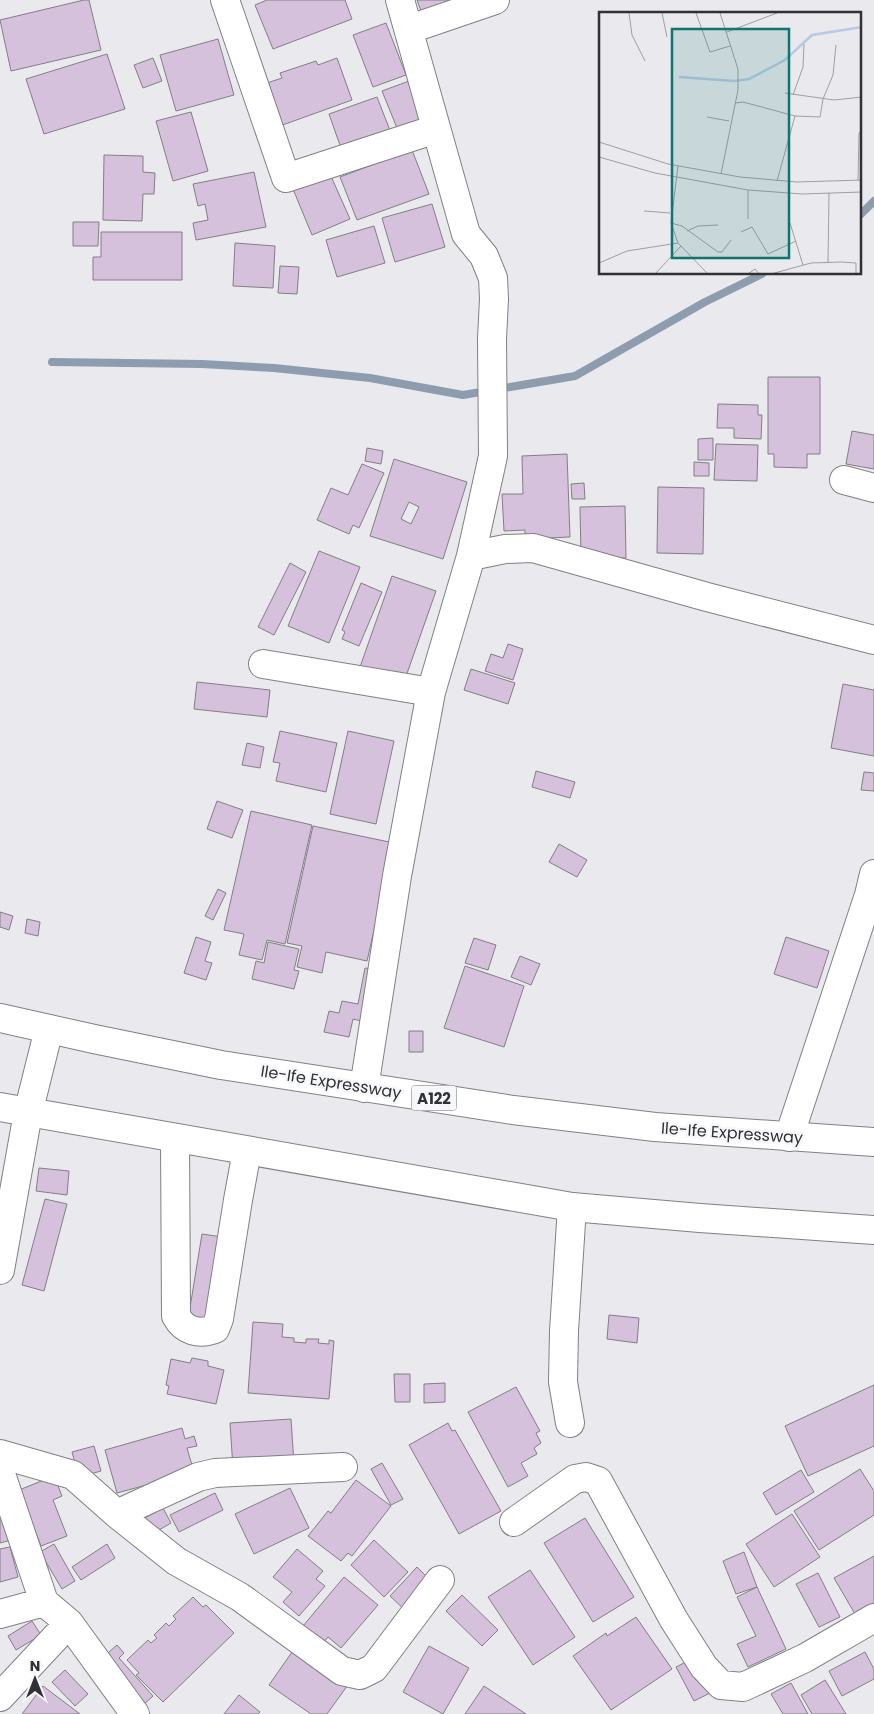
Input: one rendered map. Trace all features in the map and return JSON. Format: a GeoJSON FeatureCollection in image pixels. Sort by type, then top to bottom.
{"type":"FeatureCollection","features":[{"type":"Feature","properties":{"kind":"main road"},"geometry":{"type":"LineString","coordinates":[[225,0],[286,178],[436,129]]}},
{"type":"Feature","properties":{"kind":"main road"},"geometry":{"type":"LineString","coordinates":[[364,1088],[398,876],[431,692],[471,556],[493,456],[493,278],[484,256],[466,234],[410,28],[400,0]]}},
{"type":"Feature","properties":{"kind":"main road"},"geometry":{"type":"LineString","coordinates":[[410,28],[495,0]]}},
{"type":"Feature","properties":{"kind":"main road"},"geometry":{"type":"LineString","coordinates":[[844,480],[874,488]]}},
{"type":"Feature","properties":{"kind":"main road"},"geometry":{"type":"LineString","coordinates":[[471,556],[505,549],[533,548],[707,597],[874,640]]}},
{"type":"Feature","properties":{"kind":"main road"},"geometry":{"type":"LineString","coordinates":[[263,664],[431,692]]}},
{"type":"Feature","properties":{"kind":"main road"},"geometry":{"type":"LineString","coordinates":[[789,1137],[869,895],[874,874]]}},
{"type":"Feature","properties":{"kind":"main road","name":"Ile-Ife Expressway"},"geometry":{"type":"LineString","coordinates":[[0,1018],[222,1065],[513,1110],[655,1127],[874,1142]]}},
{"type":"Feature","properties":{"kind":"main road"},"geometry":{"type":"LineString","coordinates":[[0,1270],[28,1113],[49,1029]]}},
{"type":"Feature","properties":{"kind":"main road"},"geometry":{"type":"LineString","coordinates":[[0,1107],[572,1207],[709,1219],[874,1230]]}},
{"type":"Feature","properties":{"kind":"main road"},"geometry":{"type":"LineString","coordinates":[[175,1138],[176,1316],[180,1325],[192,1331],[206,1332],[215,1329],[219,1319],[238,1200],[248,1151]]}},
{"type":"Feature","properties":{"kind":"main road"},"geometry":{"type":"LineString","coordinates":[[570,1423],[563,1382],[564,1331],[572,1207]]}},
{"type":"Feature","properties":{"kind":"main road"},"geometry":{"type":"LineString","coordinates":[[0,1454],[73,1475],[117,1514],[176,1561],[240,1597],[342,1671],[360,1675],[374,1668],[440,1580]]}},
{"type":"Feature","properties":{"kind":"main road"},"geometry":{"type":"LineString","coordinates":[[117,1514],[198,1477],[214,1473],[343,1467]]}},
{"type":"Feature","properties":{"kind":"main road"},"geometry":{"type":"LineString","coordinates":[[0,1471],[44,1602],[69,1624],[135,1714]]}},
{"type":"Feature","properties":{"kind":"main road"},"geometry":{"type":"LineString","coordinates":[[514,1522],[575,1479],[586,1477],[598,1481],[674,1620],[704,1667],[721,1685],[743,1687],[805,1658],[874,1618]]}},
{"type":"Feature","properties":{"kind":"main road"},"geometry":{"type":"LineString","coordinates":[[0,1614],[44,1602]]}},
{"type":"Feature","properties":{"kind":"main road"},"geometry":{"type":"LineString","coordinates":[[0,1697],[69,1624]]}},
{"type":"Feature","properties":{"kind":"building"},"geometry":{"type":"Polygon","coordinates":[[[89,0],[101,50],[11,71],[0,20],[89,0]]]}},
{"type":"Feature","properties":{"kind":"building"},"geometry":{"type":"Polygon","coordinates":[[[267,0],[345,0],[352,19],[273,49],[255,5],[267,0]]]}},
{"type":"Feature","properties":{"kind":"building"},"geometry":{"type":"Polygon","coordinates":[[[417,0],[466,0],[424,19],[417,0]]]}},
{"type":"Feature","properties":{"kind":"building"},"geometry":{"type":"Polygon","coordinates":[[[386,23],[406,75],[373,87],[353,35],[386,23]]]}},
{"type":"Feature","properties":{"kind":"building"},"geometry":{"type":"Polygon","coordinates":[[[218,39],[234,95],[176,111],[160,55],[218,39]]]}},
{"type":"Feature","properties":{"kind":"building"},"geometry":{"type":"Polygon","coordinates":[[[107,54],[125,109],[44,134],[26,79],[107,54]]]}},
{"type":"Feature","properties":{"kind":"building"},"geometry":{"type":"Polygon","coordinates":[[[153,58],[162,81],[143,88],[134,65],[153,58]]]}},
{"type":"Feature","properties":{"kind":"building"},"geometry":{"type":"Polygon","coordinates":[[[337,58],[352,100],[277,127],[261,85],[282,78],[280,73],[316,61],[318,65],[337,58]]]}},
{"type":"Feature","properties":{"kind":"building"},"geometry":{"type":"Polygon","coordinates":[[[409,81],[424,118],[397,128],[382,91],[409,81]]]}},
{"type":"Feature","properties":{"kind":"building"},"geometry":{"type":"Polygon","coordinates":[[[377,97],[391,133],[342,151],[329,114],[377,97]]]}},
{"type":"Feature","properties":{"kind":"building"},"geometry":{"type":"Polygon","coordinates":[[[191,112],[208,171],[173,181],[156,121],[191,112]]]}},
{"type":"Feature","properties":{"kind":"building"},"geometry":{"type":"Polygon","coordinates":[[[412,150],[429,194],[357,220],[340,177],[412,150]]]}},
{"type":"Feature","properties":{"kind":"building"},"geometry":{"type":"Polygon","coordinates":[[[104,155],[143,156],[143,172],[155,173],[154,194],[143,194],[142,221],[103,220],[104,155]]]}},
{"type":"Feature","properties":{"kind":"building"},"geometry":{"type":"Polygon","coordinates":[[[254,172],[266,227],[196,240],[193,223],[208,220],[205,204],[198,206],[193,184],[254,172]]]}},
{"type":"Feature","properties":{"kind":"building"},"geometry":{"type":"Polygon","coordinates":[[[330,174],[350,219],[312,235],[293,189],[330,174]]]}},
{"type":"Feature","properties":{"kind":"building"},"geometry":{"type":"Polygon","coordinates":[[[432,204],[445,247],[395,262],[382,218],[432,204]]]}},
{"type":"Feature","properties":{"kind":"building"},"geometry":{"type":"Polygon","coordinates":[[[73,222],[99,222],[98,246],[73,246],[73,222]]]}},
{"type":"Feature","properties":{"kind":"building"},"geometry":{"type":"Polygon","coordinates":[[[374,226],[385,263],[337,277],[326,240],[374,226]]]}},
{"type":"Feature","properties":{"kind":"building"},"geometry":{"type":"Polygon","coordinates":[[[101,232],[182,232],[182,280],[93,280],[93,257],[101,257],[101,232]]]}},
{"type":"Feature","properties":{"kind":"building"},"geometry":{"type":"Polygon","coordinates":[[[235,243],[275,246],[273,288],[233,286],[235,243]]]}},
{"type":"Feature","properties":{"kind":"building"},"geometry":{"type":"Polygon","coordinates":[[[280,266],[299,267],[297,294],[278,293],[280,266]]]}},
{"type":"Feature","properties":{"kind":"building"},"geometry":{"type":"Polygon","coordinates":[[[768,377],[820,377],[820,454],[807,454],[807,468],[774,467],[774,454],[768,454],[768,377]]]}},
{"type":"Feature","properties":{"kind":"building"},"geometry":{"type":"Polygon","coordinates":[[[718,404],[758,405],[758,415],[762,415],[761,439],[734,438],[734,428],[717,428],[718,404]]]}},
{"type":"Feature","properties":{"kind":"building"},"geometry":{"type":"Polygon","coordinates":[[[852,431],[874,435],[874,469],[846,464],[852,431]]]}},
{"type":"Feature","properties":{"kind":"building"},"geometry":{"type":"Polygon","coordinates":[[[713,438],[713,460],[698,460],[698,439],[713,438]]]}},
{"type":"Feature","properties":{"kind":"building"},"geometry":{"type":"Polygon","coordinates":[[[716,444],[758,445],[757,481],[714,480],[716,444]]]}},
{"type":"Feature","properties":{"kind":"building"},"geometry":{"type":"Polygon","coordinates":[[[367,448],[383,451],[381,464],[365,461],[367,448]]]}},
{"type":"Feature","properties":{"kind":"building"},"geometry":{"type":"Polygon","coordinates":[[[567,454],[570,537],[525,539],[525,530],[504,531],[502,494],[523,494],[522,456],[567,454]]]}},
{"type":"Feature","properties":{"kind":"building"},"geometry":{"type":"Polygon","coordinates":[[[394,459],[467,482],[443,559],[370,536],[394,459]],[[409,502],[401,519],[411,524],[419,507],[409,502]]]}},
{"type":"Feature","properties":{"kind":"building"},"geometry":{"type":"Polygon","coordinates":[[[694,462],[709,463],[709,476],[694,476],[694,462]]]}},
{"type":"Feature","properties":{"kind":"building"},"geometry":{"type":"Polygon","coordinates":[[[362,464],[384,473],[359,528],[353,525],[349,534],[317,520],[331,488],[348,495],[362,464]]]}},
{"type":"Feature","properties":{"kind":"building"},"geometry":{"type":"Polygon","coordinates":[[[584,483],[585,499],[572,499],[571,484],[584,483]]]}},
{"type":"Feature","properties":{"kind":"building"},"geometry":{"type":"Polygon","coordinates":[[[658,487],[704,488],[703,554],[657,553],[658,487]]]}},
{"type":"Feature","properties":{"kind":"building"},"geometry":{"type":"Polygon","coordinates":[[[625,506],[626,558],[581,559],[580,507],[625,506]]]}},
{"type":"Feature","properties":{"kind":"building"},"geometry":{"type":"Polygon","coordinates":[[[319,551],[360,567],[329,643],[288,626],[319,551]]]}},
{"type":"Feature","properties":{"kind":"building"},"geometry":{"type":"Polygon","coordinates":[[[290,563],[306,572],[274,635],[258,627],[290,563]]]}},
{"type":"Feature","properties":{"kind":"building"},"geometry":{"type":"Polygon","coordinates":[[[392,576],[436,591],[404,682],[360,667],[392,576]]]}},
{"type":"Feature","properties":{"kind":"building"},"geometry":{"type":"Polygon","coordinates":[[[361,583],[382,592],[359,646],[342,639],[345,632],[342,630],[361,583]]]}},
{"type":"Feature","properties":{"kind":"building"},"geometry":{"type":"Polygon","coordinates":[[[508,644],[523,649],[513,680],[485,671],[491,654],[503,658],[508,644]]]}},
{"type":"Feature","properties":{"kind":"building"},"geometry":{"type":"Polygon","coordinates":[[[471,669],[515,683],[508,704],[464,690],[471,669]]]}},
{"type":"Feature","properties":{"kind":"building"},"geometry":{"type":"Polygon","coordinates":[[[197,682],[270,690],[267,717],[194,709],[197,682]]]}},
{"type":"Feature","properties":{"kind":"building"},"geometry":{"type":"Polygon","coordinates":[[[843,684],[874,690],[874,756],[831,748],[843,684]]]}},
{"type":"Feature","properties":{"kind":"building"},"geometry":{"type":"Polygon","coordinates":[[[280,731],[337,743],[326,792],[276,781],[280,763],[273,762],[280,731]]]}},
{"type":"Feature","properties":{"kind":"building"},"geometry":{"type":"Polygon","coordinates":[[[348,731],[394,741],[376,824],[330,814],[348,731]]]}},
{"type":"Feature","properties":{"kind":"building"},"geometry":{"type":"Polygon","coordinates":[[[247,743],[264,747],[260,768],[242,765],[247,743]]]}},
{"type":"Feature","properties":{"kind":"building"},"geometry":{"type":"Polygon","coordinates":[[[536,771],[575,782],[570,798],[532,787],[536,771]]]}},
{"type":"Feature","properties":{"kind":"building"},"geometry":{"type":"Polygon","coordinates":[[[864,772],[874,773],[874,791],[861,790],[864,772]]]}},
{"type":"Feature","properties":{"kind":"building"},"geometry":{"type":"Polygon","coordinates":[[[217,801],[243,810],[232,838],[207,829],[217,801]]]}},
{"type":"Feature","properties":{"kind":"building"},"geometry":{"type":"Polygon","coordinates":[[[251,811],[312,825],[285,944],[267,940],[262,960],[239,955],[244,934],[224,930],[251,811]]]}},
{"type":"Feature","properties":{"kind":"building"},"geometry":{"type":"Polygon","coordinates":[[[313,826],[394,843],[367,961],[326,952],[322,973],[297,967],[302,946],[287,943],[313,826]]]}},
{"type":"Feature","properties":{"kind":"building"},"geometry":{"type":"Polygon","coordinates":[[[559,844],[587,860],[577,877],[549,862],[559,844]]]}},
{"type":"Feature","properties":{"kind":"building"},"geometry":{"type":"Polygon","coordinates":[[[218,889],[226,893],[213,920],[205,916],[218,889]]]}},
{"type":"Feature","properties":{"kind":"building"},"geometry":{"type":"Polygon","coordinates":[[[0,912],[13,916],[9,930],[0,927],[0,912]]]}},
{"type":"Feature","properties":{"kind":"building"},"geometry":{"type":"Polygon","coordinates":[[[27,919],[40,922],[38,936],[25,933],[27,919]]]}},
{"type":"Feature","properties":{"kind":"building"},"geometry":{"type":"Polygon","coordinates":[[[196,937],[211,942],[205,961],[212,963],[206,980],[184,973],[196,937]]]}},
{"type":"Feature","properties":{"kind":"building"},"geometry":{"type":"Polygon","coordinates":[[[786,937],[829,951],[817,988],[774,974],[786,937]]]}},
{"type":"Feature","properties":{"kind":"building"},"geometry":{"type":"Polygon","coordinates":[[[474,938],[496,945],[488,970],[465,963],[474,938]]]}},
{"type":"Feature","properties":{"kind":"building"},"geometry":{"type":"Polygon","coordinates":[[[268,942],[299,949],[294,970],[299,971],[294,989],[252,979],[256,961],[264,963],[268,942]]]}},
{"type":"Feature","properties":{"kind":"building"},"geometry":{"type":"Polygon","coordinates":[[[520,956],[540,964],[531,985],[511,977],[520,956]]]}},
{"type":"Feature","properties":{"kind":"building"},"geometry":{"type":"Polygon","coordinates":[[[465,966],[524,986],[504,1047],[444,1028],[465,966]]]}},
{"type":"Feature","properties":{"kind":"building"},"geometry":{"type":"Polygon","coordinates":[[[365,968],[377,970],[365,1022],[353,1019],[349,1037],[324,1032],[329,1011],[339,1013],[342,1001],[358,1004],[365,968]]]}},
{"type":"Feature","properties":{"kind":"building"},"geometry":{"type":"Polygon","coordinates":[[[409,1031],[423,1031],[423,1052],[409,1052],[409,1031]]]}},
{"type":"Feature","properties":{"kind":"building"},"geometry":{"type":"Polygon","coordinates":[[[39,1168],[69,1171],[67,1195],[36,1191],[39,1168]]]}},
{"type":"Feature","properties":{"kind":"building"},"geometry":{"type":"Polygon","coordinates":[[[45,1199],[67,1204],[44,1291],[22,1285],[45,1199]]]}},
{"type":"Feature","properties":{"kind":"building"},"geometry":{"type":"Polygon","coordinates":[[[202,1234],[222,1237],[208,1323],[188,1320],[202,1234]]]}},
{"type":"Feature","properties":{"kind":"building"},"geometry":{"type":"Polygon","coordinates":[[[609,1315],[639,1318],[637,1343],[607,1339],[609,1315]]]}},
{"type":"Feature","properties":{"kind":"building"},"geometry":{"type":"Polygon","coordinates":[[[253,1322],[283,1324],[282,1337],[294,1338],[294,1342],[306,1343],[306,1339],[319,1339],[318,1343],[329,1344],[329,1340],[334,1341],[329,1399],[248,1393],[253,1322]]]}},
{"type":"Feature","properties":{"kind":"building"},"geometry":{"type":"Polygon","coordinates":[[[192,1358],[208,1361],[208,1366],[224,1370],[216,1404],[167,1394],[169,1386],[166,1385],[171,1359],[190,1363],[192,1358]]]}},
{"type":"Feature","properties":{"kind":"building"},"geometry":{"type":"Polygon","coordinates":[[[394,1374],[410,1374],[410,1402],[395,1402],[394,1374]]]}},
{"type":"Feature","properties":{"kind":"building"},"geometry":{"type":"Polygon","coordinates":[[[445,1383],[445,1402],[424,1403],[424,1384],[445,1383]]]}},
{"type":"Feature","properties":{"kind":"building"},"geometry":{"type":"Polygon","coordinates":[[[874,1385],[874,1446],[808,1476],[785,1426],[874,1385]]]}},
{"type":"Feature","properties":{"kind":"building"},"geometry":{"type":"Polygon","coordinates":[[[516,1387],[540,1431],[536,1433],[541,1443],[534,1448],[537,1454],[521,1463],[528,1476],[508,1487],[468,1412],[516,1387]]]}},
{"type":"Feature","properties":{"kind":"building"},"geometry":{"type":"Polygon","coordinates":[[[291,1419],[294,1464],[233,1468],[230,1423],[291,1419]]]}},
{"type":"Feature","properties":{"kind":"building"},"geometry":{"type":"Polygon","coordinates":[[[448,1423],[452,1431],[455,1430],[501,1511],[459,1534],[409,1445],[448,1423]]]}},
{"type":"Feature","properties":{"kind":"building"},"geometry":{"type":"Polygon","coordinates":[[[182,1428],[185,1439],[194,1436],[197,1446],[187,1448],[194,1472],[117,1493],[105,1450],[182,1428]]]}},
{"type":"Feature","properties":{"kind":"building"},"geometry":{"type":"Polygon","coordinates":[[[94,1446],[101,1471],[79,1477],[72,1452],[94,1446]]]}},
{"type":"Feature","properties":{"kind":"building"},"geometry":{"type":"Polygon","coordinates":[[[382,1463],[403,1499],[391,1505],[371,1469],[382,1463]]]}},
{"type":"Feature","properties":{"kind":"building"},"geometry":{"type":"Polygon","coordinates":[[[860,1469],[874,1491],[874,1515],[819,1550],[794,1511],[860,1469]]]}},
{"type":"Feature","properties":{"kind":"building"},"geometry":{"type":"Polygon","coordinates":[[[801,1470],[814,1492],[776,1515],[763,1493],[801,1470]]]}},
{"type":"Feature","properties":{"kind":"building"},"geometry":{"type":"Polygon","coordinates":[[[54,1476],[62,1496],[53,1500],[67,1536],[41,1546],[19,1490],[54,1476]]]}},
{"type":"Feature","properties":{"kind":"building"},"geometry":{"type":"Polygon","coordinates":[[[356,1480],[391,1506],[352,1556],[348,1553],[341,1561],[308,1536],[328,1511],[331,1513],[356,1480]]]}},
{"type":"Feature","properties":{"kind":"building"},"geometry":{"type":"Polygon","coordinates":[[[290,1488],[309,1528],[254,1554],[235,1514],[290,1488]]]}},
{"type":"Feature","properties":{"kind":"building"},"geometry":{"type":"Polygon","coordinates":[[[215,1493],[223,1510],[179,1532],[170,1515],[215,1493]]]}},
{"type":"Feature","properties":{"kind":"building"},"geometry":{"type":"Polygon","coordinates":[[[0,1506],[11,1540],[0,1543],[0,1506]]]}},
{"type":"Feature","properties":{"kind":"building"},"geometry":{"type":"Polygon","coordinates":[[[163,1508],[171,1523],[152,1534],[143,1519],[163,1508]]]}},
{"type":"Feature","properties":{"kind":"building"},"geometry":{"type":"Polygon","coordinates":[[[792,1514],[820,1557],[774,1587],[746,1544],[792,1514]]]}},
{"type":"Feature","properties":{"kind":"building"},"geometry":{"type":"Polygon","coordinates":[[[585,1518],[634,1597],[593,1622],[544,1543],[585,1518]]]}},
{"type":"Feature","properties":{"kind":"building"},"geometry":{"type":"Polygon","coordinates":[[[374,1540],[408,1572],[384,1597],[351,1565],[374,1540]]]}},
{"type":"Feature","properties":{"kind":"building"},"geometry":{"type":"Polygon","coordinates":[[[54,1544],[75,1581],[62,1589],[40,1552],[54,1544]]]}},
{"type":"Feature","properties":{"kind":"building"},"geometry":{"type":"Polygon","coordinates":[[[107,1544],[115,1558],[81,1580],[72,1567],[107,1544]]]}},
{"type":"Feature","properties":{"kind":"building"},"geometry":{"type":"Polygon","coordinates":[[[10,1547],[18,1577],[0,1582],[0,1549],[10,1547]]]}},
{"type":"Feature","properties":{"kind":"building"},"geometry":{"type":"Polygon","coordinates":[[[297,1549],[323,1571],[316,1579],[325,1586],[299,1616],[283,1602],[292,1592],[273,1577],[297,1549]]]}},
{"type":"Feature","properties":{"kind":"building"},"geometry":{"type":"Polygon","coordinates":[[[744,1552],[757,1587],[736,1594],[723,1561],[744,1552]]]}},
{"type":"Feature","properties":{"kind":"building"},"geometry":{"type":"Polygon","coordinates":[[[874,1556],[874,1603],[855,1614],[834,1578],[874,1556]]]}},
{"type":"Feature","properties":{"kind":"building"},"geometry":{"type":"Polygon","coordinates":[[[417,1567],[434,1584],[407,1612],[390,1596],[417,1567]]]}},
{"type":"Feature","properties":{"kind":"building"},"geometry":{"type":"Polygon","coordinates":[[[530,1570],[575,1637],[533,1665],[488,1597],[530,1570]]]}},
{"type":"Feature","properties":{"kind":"building"},"geometry":{"type":"Polygon","coordinates":[[[818,1573],[840,1617],[819,1627],[796,1584],[818,1573]]]}},
{"type":"Feature","properties":{"kind":"building"},"geometry":{"type":"Polygon","coordinates":[[[344,1577],[378,1605],[341,1648],[328,1637],[323,1643],[303,1626],[344,1577]]]}},
{"type":"Feature","properties":{"kind":"building"},"geometry":{"type":"Polygon","coordinates":[[[757,1587],[786,1649],[748,1667],[737,1644],[756,1636],[737,1597],[757,1587]]]}},
{"type":"Feature","properties":{"kind":"building"},"geometry":{"type":"Polygon","coordinates":[[[462,1595],[498,1630],[482,1646],[446,1611],[462,1595]]]}},
{"type":"Feature","properties":{"kind":"building"},"geometry":{"type":"Polygon","coordinates":[[[193,1597],[203,1607],[206,1605],[234,1633],[163,1702],[136,1675],[139,1673],[127,1660],[148,1640],[151,1643],[157,1638],[154,1635],[166,1623],[169,1626],[176,1619],[173,1616],[193,1597]]]}},
{"type":"Feature","properties":{"kind":"building"},"geometry":{"type":"Polygon","coordinates":[[[636,1617],[672,1669],[611,1710],[573,1656],[606,1633],[607,1636],[636,1617]]]}},
{"type":"Feature","properties":{"kind":"building"},"geometry":{"type":"Polygon","coordinates":[[[32,1621],[41,1635],[16,1650],[8,1636],[32,1621]]]}},
{"type":"Feature","properties":{"kind":"building"},"geometry":{"type":"Polygon","coordinates":[[[117,1645],[124,1653],[119,1658],[153,1696],[142,1706],[100,1660],[117,1645]]]}},
{"type":"Feature","properties":{"kind":"building"},"geometry":{"type":"Polygon","coordinates":[[[297,1645],[350,1682],[327,1714],[311,1714],[269,1685],[297,1645]]]}},
{"type":"Feature","properties":{"kind":"building"},"geometry":{"type":"Polygon","coordinates":[[[429,1646],[469,1668],[443,1714],[403,1692],[429,1646]]]}},
{"type":"Feature","properties":{"kind":"building"},"geometry":{"type":"Polygon","coordinates":[[[865,1652],[874,1669],[874,1679],[842,1696],[829,1671],[865,1652]]]}},
{"type":"Feature","properties":{"kind":"building"},"geometry":{"type":"Polygon","coordinates":[[[686,1662],[696,1680],[701,1677],[710,1693],[694,1701],[676,1667],[686,1662]]]}},
{"type":"Feature","properties":{"kind":"building"},"geometry":{"type":"Polygon","coordinates":[[[65,1670],[88,1694],[75,1706],[52,1682],[65,1670]]]}},
{"type":"Feature","properties":{"kind":"building"},"geometry":{"type":"Polygon","coordinates":[[[825,1680],[846,1714],[812,1714],[801,1695],[825,1680]]]}},
{"type":"Feature","properties":{"kind":"building"},"geometry":{"type":"Polygon","coordinates":[[[791,1683],[808,1714],[783,1714],[771,1694],[791,1683]]]}},
{"type":"Feature","properties":{"kind":"building"},"geometry":{"type":"Polygon","coordinates":[[[43,1686],[80,1714],[22,1714],[43,1686]]]}},
{"type":"Feature","properties":{"kind":"building"},"geometry":{"type":"Polygon","coordinates":[[[484,1686],[526,1714],[465,1714],[484,1686]]]}},
{"type":"Feature","properties":{"kind":"building"},"geometry":{"type":"Polygon","coordinates":[[[239,1695],[260,1712],[258,1714],[224,1714],[239,1695]]]}},
{"type":"Feature","properties":{"kind":"waterway"},"geometry":{"type":"LineString","coordinates":[[862,213],[874,201]]}},
{"type":"Feature","properties":{"kind":"waterway"},"geometry":{"type":"LineString","coordinates":[[52,362],[202,364],[274,368],[370,378],[463,395],[575,376],[705,302],[760,275]]}}]}
